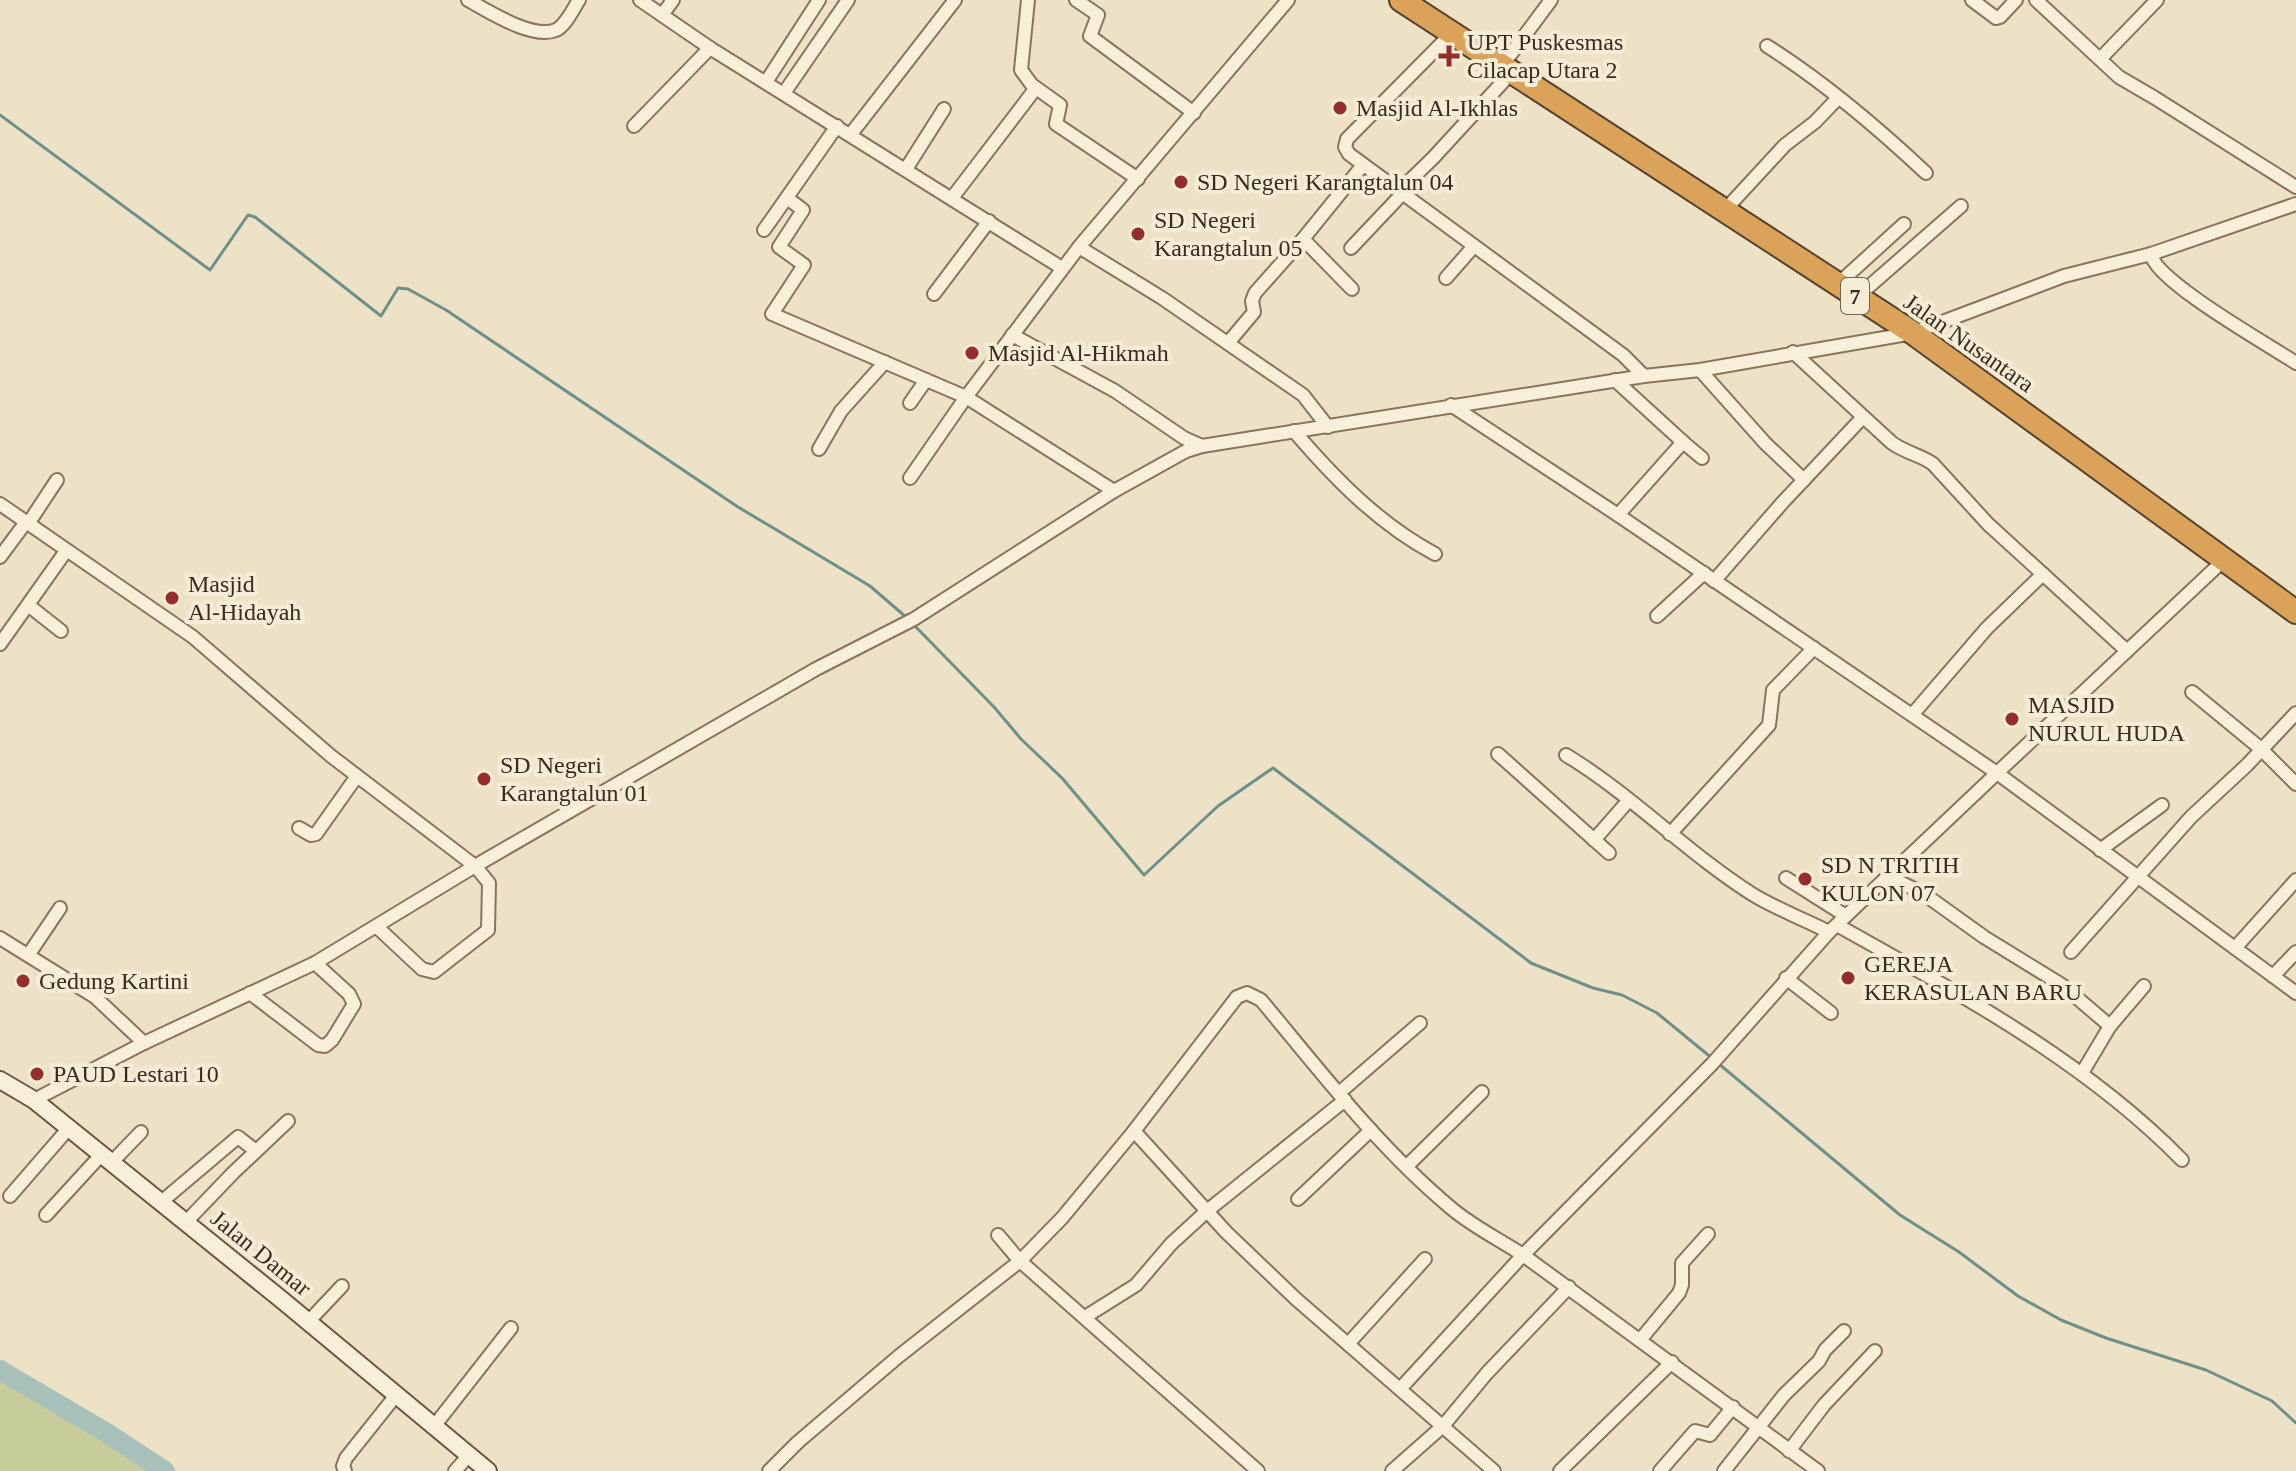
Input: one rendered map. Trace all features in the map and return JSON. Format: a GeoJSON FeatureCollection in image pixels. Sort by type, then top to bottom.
{"type":"FeatureCollection","features":[{"type":"Feature","properties":{"kind":"highway","name":"Jalan Nusantara"},"geometry":{"type":"LineString","coordinates":[[1401,0],[1913,333],[2296,612]]}},
{"type":"Feature","properties":{"kind":"street"},"geometry":{"type":"LineString","coordinates":[[468,0],[519,26],[551,31],[562,25],[579,0]]}},
{"type":"Feature","properties":{"kind":"street"},"geometry":{"type":"LineString","coordinates":[[640,0],[710,48],[1062,268]]}},
{"type":"Feature","properties":{"kind":"street"},"geometry":{"type":"LineString","coordinates":[[662,15],[673,0]]}},
{"type":"Feature","properties":{"kind":"street"},"geometry":{"type":"LineString","coordinates":[[766,82],[819,0]]}},
{"type":"Feature","properties":{"kind":"street"},"geometry":{"type":"LineString","coordinates":[[784,93],[848,0]]}},
{"type":"Feature","properties":{"kind":"street"},"geometry":{"type":"LineString","coordinates":[[851,134],[955,0]]}},
{"type":"Feature","properties":{"kind":"street"},"geometry":{"type":"LineString","coordinates":[[1028,0],[1020,64],[1024,76],[1060,105],[1056,124],[1138,179]]}},
{"type":"Feature","properties":{"kind":"street"},"geometry":{"type":"LineString","coordinates":[[1076,0],[1097,13],[1098,19],[1090,36],[1194,113]]}},
{"type":"Feature","properties":{"kind":"street"},"geometry":{"type":"LineString","coordinates":[[910,478],[1062,268],[1288,0]]}},
{"type":"Feature","properties":{"kind":"street"},"geometry":{"type":"LineString","coordinates":[[1351,248],[1433,158],[1507,69],[1551,0]]}},
{"type":"Feature","properties":{"kind":"street"},"geometry":{"type":"LineString","coordinates":[[1972,0],[1996,18],[2016,0]]}},
{"type":"Feature","properties":{"kind":"street"},"geometry":{"type":"LineString","coordinates":[[2036,0],[2126,82],[2296,187]]}},
{"type":"Feature","properties":{"kind":"street"},"geometry":{"type":"LineString","coordinates":[[2100,59],[2157,0]]}},
{"type":"Feature","properties":{"kind":"street"},"geometry":{"type":"LineString","coordinates":[[1452,33],[1347,139],[1345,147],[1363,165],[1623,355],[1644,376]]}},
{"type":"Feature","properties":{"kind":"street"},"geometry":{"type":"LineString","coordinates":[[1767,46],[1793,62],[1926,173]]}},
{"type":"Feature","properties":{"kind":"street"},"geometry":{"type":"LineString","coordinates":[[634,126],[710,48]]}},
{"type":"Feature","properties":{"kind":"street"},"geometry":{"type":"LineString","coordinates":[[952,198],[1036,88]]}},
{"type":"Feature","properties":{"kind":"street"},"geometry":{"type":"LineString","coordinates":[[1725,210],[1785,145],[1815,122],[1838,98]]}},
{"type":"Feature","properties":{"kind":"street"},"geometry":{"type":"LineString","coordinates":[[906,169],[944,109]]}},
{"type":"Feature","properties":{"kind":"street"},"geometry":{"type":"LineString","coordinates":[[764,230],[837,126]]}},
{"type":"Feature","properties":{"kind":"street"},"geometry":{"type":"LineString","coordinates":[[1228,343],[1254,312],[1252,301],[1255,293],[1363,165]]}},
{"type":"Feature","properties":{"kind":"street"},"geometry":{"type":"LineString","coordinates":[[787,198],[803,210],[779,247],[804,265],[772,314],[966,397],[1114,491]]}},
{"type":"Feature","properties":{"kind":"street"},"geometry":{"type":"LineString","coordinates":[[34,1100],[144,1043],[315,963],[475,866],[816,669],[909,622],[1114,491],[1186,451],[1451,405],[1700,370],[1913,333],[2064,276],[2151,254],[2296,204]]}},
{"type":"Feature","properties":{"kind":"street"},"geometry":{"type":"LineString","coordinates":[[1857,297],[1961,206]]}},
{"type":"Feature","properties":{"kind":"street"},"geometry":{"type":"LineString","coordinates":[[934,294],[989,221]]}},
{"type":"Feature","properties":{"kind":"street"},"geometry":{"type":"LineString","coordinates":[[1838,284],[1904,224]]}},
{"type":"Feature","properties":{"kind":"street"},"geometry":{"type":"LineString","coordinates":[[1303,239],[1352,289]]}},
{"type":"Feature","properties":{"kind":"street"},"geometry":{"type":"LineString","coordinates":[[1446,278],[1474,246]]}},
{"type":"Feature","properties":{"kind":"street"},"geometry":{"type":"LineString","coordinates":[[1079,247],[1303,395],[1328,427]]}},
{"type":"Feature","properties":{"kind":"street"},"geometry":{"type":"LineString","coordinates":[[2151,254],[2152,261],[2173,282],[2296,363]]}},
{"type":"Feature","properties":{"kind":"street"},"geometry":{"type":"LineString","coordinates":[[1012,335],[1115,391],[1184,438],[1202,446]]}},
{"type":"Feature","properties":{"kind":"street"},"geometry":{"type":"LineString","coordinates":[[1793,352],[1905,452],[1933,464],[1988,524],[2127,651]]}},
{"type":"Feature","properties":{"kind":"street"},"geometry":{"type":"LineString","coordinates":[[819,449],[841,411],[885,362]]}},
{"type":"Feature","properties":{"kind":"street"},"geometry":{"type":"LineString","coordinates":[[1700,370],[1765,443],[1804,480]]}},
{"type":"Feature","properties":{"kind":"street"},"geometry":{"type":"LineString","coordinates":[[910,403],[926,380]]}},
{"type":"Feature","properties":{"kind":"street"},"geometry":{"type":"LineString","coordinates":[[1615,380],[1702,458]]}},
{"type":"Feature","properties":{"kind":"street"},"geometry":{"type":"LineString","coordinates":[[1451,405],[1997,773],[2296,993]]}},
{"type":"Feature","properties":{"kind":"street"},"geometry":{"type":"LineString","coordinates":[[1657,616],[1709,577],[1863,417]]}},
{"type":"Feature","properties":{"kind":"street"},"geometry":{"type":"LineString","coordinates":[[1294,431],[1349,491],[1391,526],[1435,554]]}},
{"type":"Feature","properties":{"kind":"street"},"geometry":{"type":"LineString","coordinates":[[1618,515],[1683,442]]}},
{"type":"Feature","properties":{"kind":"street"},"geometry":{"type":"LineString","coordinates":[[0,557],[57,480]]}},
{"type":"Feature","properties":{"kind":"street"},"geometry":{"type":"LineString","coordinates":[[0,504],[193,637],[357,776],[475,866],[489,883],[488,930],[441,968],[430,973],[377,927]]}},
{"type":"Feature","properties":{"kind":"street"},"geometry":{"type":"LineString","coordinates":[[0,644],[66,551]]}},
{"type":"Feature","properties":{"kind":"street"},"geometry":{"type":"LineString","coordinates":[[1400,1389],[1523,1255],[1716,1059],[1837,924],[2225,559]]}},
{"type":"Feature","properties":{"kind":"street"},"geometry":{"type":"LineString","coordinates":[[1912,715],[1987,628],[2043,574]]}},
{"type":"Feature","properties":{"kind":"street"},"geometry":{"type":"LineString","coordinates":[[28,605],[61,631]]}},
{"type":"Feature","properties":{"kind":"street"},"geometry":{"type":"LineString","coordinates":[[1670,834],[1769,725],[1773,690],[1814,648]]}},
{"type":"Feature","properties":{"kind":"street"},"geometry":{"type":"LineString","coordinates":[[2192,692],[2260,748],[2296,784]]}},
{"type":"Feature","properties":{"kind":"street"},"geometry":{"type":"LineString","coordinates":[[2071,952],[2191,817],[2247,765],[2296,713]]}},
{"type":"Feature","properties":{"kind":"street"},"geometry":{"type":"LineString","coordinates":[[1498,754],[1609,853]]}},
{"type":"Feature","properties":{"kind":"street"},"geometry":{"type":"LineString","coordinates":[[1566,755],[1591,770],[1670,834],[1753,894],[1837,924],[1945,986],[2082,1073],[2146,1122],[2182,1160]]}},
{"type":"Feature","properties":{"kind":"street"},"geometry":{"type":"LineString","coordinates":[[299,828],[311,835],[316,834],[357,776]]}},
{"type":"Feature","properties":{"kind":"street"},"geometry":{"type":"LineString","coordinates":[[1594,840],[1629,800]]}},
{"type":"Feature","properties":{"kind":"street"},"geometry":{"type":"LineString","coordinates":[[2100,850],[2162,805]]}},
{"type":"Feature","properties":{"kind":"street"},"geometry":{"type":"LineString","coordinates":[[1888,876],[1953,912],[1984,937],[2062,985],[2110,1026]]}},
{"type":"Feature","properties":{"kind":"street"},"geometry":{"type":"LineString","coordinates":[[1786,878],[1837,924]]}},
{"type":"Feature","properties":{"kind":"street"},"geometry":{"type":"LineString","coordinates":[[2235,948],[2296,880]]}},
{"type":"Feature","properties":{"kind":"street"},"geometry":{"type":"LineString","coordinates":[[29,954],[60,908]]}},
{"type":"Feature","properties":{"kind":"street"},"geometry":{"type":"LineString","coordinates":[[0,938],[95,997],[144,1043]]}},
{"type":"Feature","properties":{"kind":"street"},"geometry":{"type":"LineString","coordinates":[[2273,976],[2296,952]]}},
{"type":"Feature","properties":{"kind":"street"},"geometry":{"type":"LineString","coordinates":[[250,993],[318,1045],[325,1046],[354,1004],[349,994],[315,963]]}},
{"type":"Feature","properties":{"kind":"street"},"geometry":{"type":"LineString","coordinates":[[1786,978],[1831,1013]]}},
{"type":"Feature","properties":{"kind":"street"},"geometry":{"type":"LineString","coordinates":[[2082,1073],[2110,1026],[2144,986]]}},
{"type":"Feature","properties":{"kind":"street"},"geometry":{"type":"LineString","coordinates":[[769,1471],[798,1442],[899,1356],[1020,1261],[1062,1218],[1134,1131],[1237,997],[1247,993],[1261,1000],[1371,1130],[1453,1210],[1569,1287],[1818,1471]]}},
{"type":"Feature","properties":{"kind":"street"},"geometry":{"type":"LineString","coordinates":[[1085,1317],[1136,1285],[1171,1244],[1342,1097],[1420,1023]]}},
{"type":"Feature","properties":{"kind":"street","name":"Jalan Damar"},"geometry":{"type":"LineString","coordinates":[[2,1086],[34,1100],[488,1471]]}},
{"type":"Feature","properties":{"kind":"street"},"geometry":{"type":"LineString","coordinates":[[1407,1166],[1482,1092]]}},
{"type":"Feature","properties":{"kind":"street"},"geometry":{"type":"LineString","coordinates":[[185,1223],[288,1121]]}},
{"type":"Feature","properties":{"kind":"street"},"geometry":{"type":"LineString","coordinates":[[10,1196],[68,1129]]}},
{"type":"Feature","properties":{"kind":"street"},"geometry":{"type":"LineString","coordinates":[[1298,1199],[1371,1130]]}},
{"type":"Feature","properties":{"kind":"street"},"geometry":{"type":"LineString","coordinates":[[1134,1131],[1207,1211],[1296,1299],[1494,1471]]}},
{"type":"Feature","properties":{"kind":"street"},"geometry":{"type":"LineString","coordinates":[[46,1215],[106,1159],[141,1132]]}},
{"type":"Feature","properties":{"kind":"street"},"geometry":{"type":"LineString","coordinates":[[160,1203],[238,1137],[256,1151]]}},
{"type":"Feature","properties":{"kind":"street"},"geometry":{"type":"LineString","coordinates":[[1641,1339],[1679,1293],[1682,1263],[1708,1234]]}},
{"type":"Feature","properties":{"kind":"street"},"geometry":{"type":"LineString","coordinates":[[998,1235],[1020,1261],[1258,1471]]}},
{"type":"Feature","properties":{"kind":"street"},"geometry":{"type":"LineString","coordinates":[[1348,1344],[1425,1259]]}},
{"type":"Feature","properties":{"kind":"street"},"geometry":{"type":"LineString","coordinates":[[308,1322],[342,1286]]}},
{"type":"Feature","properties":{"kind":"street"},"geometry":{"type":"LineString","coordinates":[[1392,1471],[1443,1426],[1487,1373],[1569,1287]]}},
{"type":"Feature","properties":{"kind":"street"},"geometry":{"type":"LineString","coordinates":[[435,1425],[511,1328]]}},
{"type":"Feature","properties":{"kind":"street"},"geometry":{"type":"LineString","coordinates":[[1724,1471],[1757,1426],[1844,1331]]}},
{"type":"Feature","properties":{"kind":"street"},"geometry":{"type":"LineString","coordinates":[[1789,1451],[1824,1405],[1875,1351]]}},
{"type":"Feature","properties":{"kind":"street"},"geometry":{"type":"LineString","coordinates":[[1560,1471],[1672,1362]]}},
{"type":"Feature","properties":{"kind":"street"},"geometry":{"type":"LineString","coordinates":[[345,1471],[346,1458],[397,1394]]}},
{"type":"Feature","properties":{"kind":"street"},"geometry":{"type":"LineString","coordinates":[[1660,1471],[1695,1431],[1710,1435],[1733,1407]]}},
{"type":"Feature","properties":{"kind":"street"},"geometry":{"type":"LineString","coordinates":[[455,1471],[469,1455]]}},
{"type":"Feature","properties":{"kind":"green space"},"geometry":{"type":"Polygon","coordinates":[[[0,1379],[157,1471],[0,1471],[0,1379]]]}},
{"type":"Feature","properties":{"kind":"waterway"},"geometry":{"type":"LineString","coordinates":[[0,115],[210,270],[248,215],[255,217],[381,316],[398,288],[408,289],[446,310],[738,507],[870,586],[906,617]]}},
{"type":"Feature","properties":{"kind":"waterway"},"geometry":{"type":"LineString","coordinates":[[914,625],[1062,778],[1144,875],[1218,806],[1273,768],[1531,963],[1593,988],[1622,995],[1657,1013],[1713,1059]]}},
{"type":"Feature","properties":{"kind":"waterway"},"geometry":{"type":"LineString","coordinates":[[1719,1064],[1900,1215],[1959,1252],[2018,1296],[2061,1320],[2106,1338],[2206,1370],[2272,1401],[2296,1423]]}},
{"type":"Feature","properties":{"kind":"waterway"},"geometry":{"type":"LineString","coordinates":[[0,1370],[165,1471]]}},
{"type":"Feature","properties":{"kind":"place","name":"UPT Puskesmas Cilacap Utara 2"},"geometry":{"type":"Point","coordinates":[1449,56]}},
{"type":"Feature","properties":{"kind":"place","name":"Masjid Al-Ikhlas"},"geometry":{"type":"Point","coordinates":[1340,108]}},
{"type":"Feature","properties":{"kind":"place","name":"SD Negeri Karangtalun 04"},"geometry":{"type":"Point","coordinates":[1181,182]}},
{"type":"Feature","properties":{"kind":"place","name":"SD Negeri Karangtalun 05"},"geometry":{"type":"Point","coordinates":[1138,234]}},
{"type":"Feature","properties":{"kind":"place","name":"Masjid Al-Hikmah"},"geometry":{"type":"Point","coordinates":[972,353]}},
{"type":"Feature","properties":{"kind":"place","name":"Masjid Al-Hidayah"},"geometry":{"type":"Point","coordinates":[172,598]}},
{"type":"Feature","properties":{"kind":"place","name":"MASJID NURUL HUDA"},"geometry":{"type":"Point","coordinates":[2012,719]}},
{"type":"Feature","properties":{"kind":"place","name":"SD Negeri Karangtalun 01"},"geometry":{"type":"Point","coordinates":[484,779]}},
{"type":"Feature","properties":{"kind":"place","name":"SD N TRITIH KULON 07"},"geometry":{"type":"Point","coordinates":[1805,879]}},
{"type":"Feature","properties":{"kind":"place","name":"GEREJA KERASULAN BARU"},"geometry":{"type":"Point","coordinates":[1848,978]}},
{"type":"Feature","properties":{"kind":"place","name":"Gedung Kartini"},"geometry":{"type":"Point","coordinates":[23,981]}},
{"type":"Feature","properties":{"kind":"place","name":"PAUD Lestari 10"},"geometry":{"type":"Point","coordinates":[37,1074]}}]}
